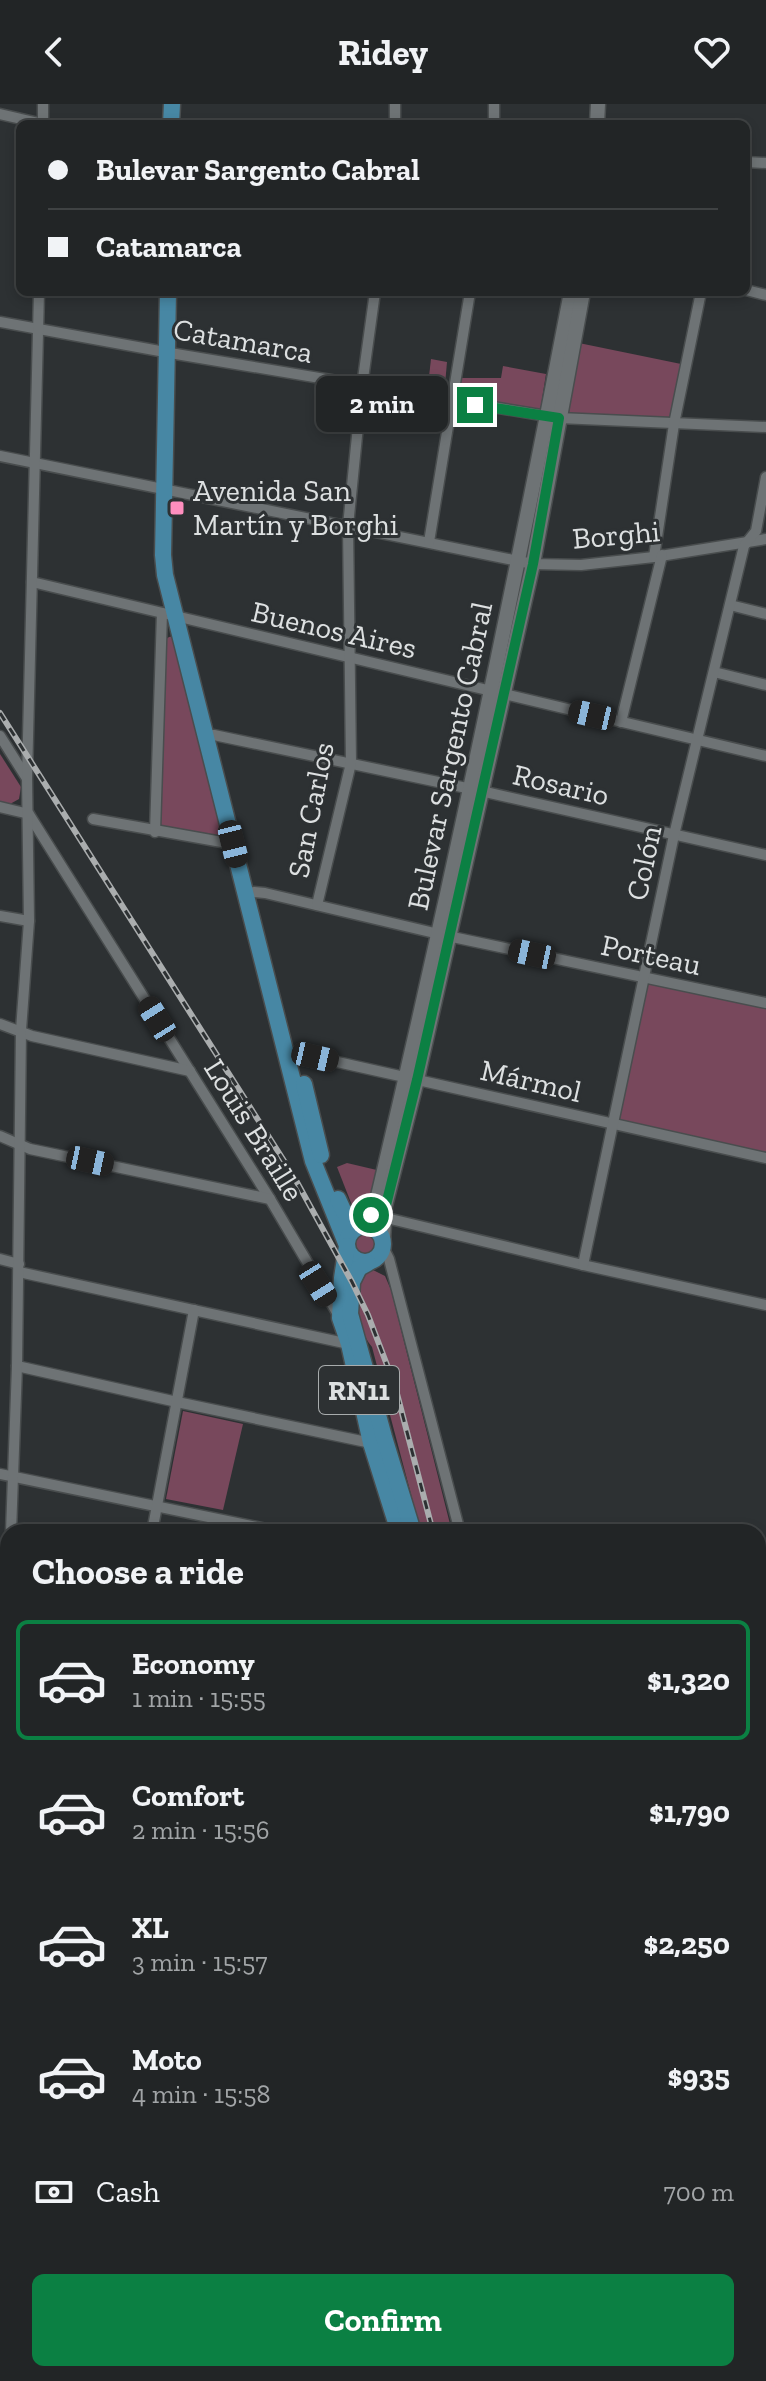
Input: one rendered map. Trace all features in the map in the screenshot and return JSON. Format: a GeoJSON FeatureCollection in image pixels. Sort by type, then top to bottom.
{"type":"FeatureCollection","features":[{"type":"Feature","properties":{"kind":"main road"},"geometry":{"type":"LineString","coordinates":[[168,296],[172,354]]}},
{"type":"Feature","properties":{"kind":"main road"},"geometry":{"type":"LineString","coordinates":[[177,296],[169,489],[174,616],[209,736],[233,844],[250,893]]}},
{"type":"Feature","properties":{"kind":"main road","name":"Bulevar Sargento Cabral"},"geometry":{"type":"LineString","coordinates":[[369,1221],[412,1079],[526,562],[553,417],[570,296]]}},
{"type":"Feature","properties":{"kind":"main road","name":"Bulevar Sargento Cabral"},"geometry":{"type":"LineString","coordinates":[[553,417],[582,296]]}},
{"type":"Feature","properties":{"kind":"main road"},"geometry":{"type":"LineString","coordinates":[[174,616],[250,893],[313,1161],[355,1259],[361,1263],[370,1262]]}},
{"type":"Feature","properties":{"kind":"main road"},"geometry":{"type":"LineString","coordinates":[[291,1057],[322,1158],[344,1212],[369,1221],[383,1244]]}},
{"type":"Feature","properties":{"kind":"main road"},"geometry":{"type":"LineString","coordinates":[[347,1244],[352,1228],[369,1221]]}},
{"type":"Feature","properties":{"kind":"main road","name":"RN11"},"geometry":{"type":"LineString","coordinates":[[347,1244],[340,1320],[349,1344],[371,1443],[396,1524]]}},
{"type":"Feature","properties":{"kind":"main road","name":"RN11"},"geometry":{"type":"LineString","coordinates":[[383,1244],[377,1258],[359,1268],[352,1282],[350,1314],[411,1524]]}},
{"type":"Feature","properties":{"kind":"street"},"geometry":{"type":"LineString","coordinates":[[0,114],[26,120]]}},
{"type":"Feature","properties":{"kind":"street"},"geometry":{"type":"LineString","coordinates":[[11,1524],[19,1268],[21,1030],[29,921],[27,778],[39,296]]}},
{"type":"Feature","properties":{"kind":"street","name":"San Carlos"},"geometry":{"type":"LineString","coordinates":[[317,905],[351,763],[348,526],[374,296]]}},
{"type":"Feature","properties":{"kind":"street"},"geometry":{"type":"LineString","coordinates":[[429,542],[469,296]]}},
{"type":"Feature","properties":{"kind":"street"},"geometry":{"type":"LineString","coordinates":[[621,722],[658,556],[674,424],[700,296]]}},
{"type":"Feature","properties":{"kind":"street","name":"Catamarca"},"geometry":{"type":"LineString","coordinates":[[0,322],[172,354],[553,417],[766,427]]}},
{"type":"Feature","properties":{"kind":"street","name":"Borghi"},"geometry":{"type":"LineString","coordinates":[[0,456],[526,562],[581,565],[766,539]]}},
{"type":"Feature","properties":{"kind":"street","name":"Colón"},"geometry":{"type":"LineString","coordinates":[[583,1265],[674,835],[746,542],[756,531],[766,477]]}},
{"type":"Feature","properties":{"kind":"street","name":"Buenos Aires"},"geometry":{"type":"LineString","coordinates":[[32,582],[766,756]]}},
{"type":"Feature","properties":{"kind":"street"},"geometry":{"type":"LineString","coordinates":[[730,605],[766,614]]}},
{"type":"Feature","properties":{"kind":"street"},"geometry":{"type":"LineString","coordinates":[[155,832],[161,643],[174,616]]}},
{"type":"Feature","properties":{"kind":"street"},"geometry":{"type":"LineString","coordinates":[[161,643],[175,636],[181,642]]}},
{"type":"Feature","properties":{"kind":"street"},"geometry":{"type":"LineString","coordinates":[[714,672],[766,685]]}},
{"type":"Feature","properties":{"kind":"street"},"geometry":{"type":"LineString","coordinates":[[0,736],[27,778]]}},
{"type":"Feature","properties":{"kind":"street","name":"Rosario"},"geometry":{"type":"LineString","coordinates":[[209,736],[351,763],[766,855]]}},
{"type":"Feature","properties":{"kind":"street"},"geometry":{"type":"LineString","coordinates":[[0,807],[29,814]]}},
{"type":"Feature","properties":{"kind":"street","name":"Louis Braille"},"geometry":{"type":"LineString","coordinates":[[29,814],[270,1199],[340,1320]]}},
{"type":"Feature","properties":{"kind":"street"},"geometry":{"type":"LineString","coordinates":[[93,819],[233,844]]}},
{"type":"Feature","properties":{"kind":"street","name":"Porteau"},"geometry":{"type":"LineString","coordinates":[[250,893],[766,1003]]}},
{"type":"Feature","properties":{"kind":"street"},"geometry":{"type":"LineString","coordinates":[[0,916],[29,921]]}},
{"type":"Feature","properties":{"kind":"street"},"geometry":{"type":"LineString","coordinates":[[0,1024],[32,1036],[190,1071]]}},
{"type":"Feature","properties":{"kind":"street","name":"Mármol"},"geometry":{"type":"LineString","coordinates":[[291,1057],[315,1057],[766,1158]]}},
{"type":"Feature","properties":{"kind":"street"},"geometry":{"type":"LineString","coordinates":[[0,1136],[30,1149],[270,1199]]}},
{"type":"Feature","properties":{"kind":"street"},"geometry":{"type":"LineString","coordinates":[[369,1221],[766,1305]]}},
{"type":"Feature","properties":{"kind":"street"},"geometry":{"type":"LineString","coordinates":[[383,1244],[458,1524]]}},
{"type":"Feature","properties":{"kind":"street"},"geometry":{"type":"LineString","coordinates":[[0,1259],[19,1268],[349,1344]]}},
{"type":"Feature","properties":{"kind":"street"},"geometry":{"type":"LineString","coordinates":[[370,1262],[385,1269],[392,1277]]}},
{"type":"Feature","properties":{"kind":"street"},"geometry":{"type":"LineString","coordinates":[[309,1269],[326,1279],[342,1278]]}},
{"type":"Feature","properties":{"kind":"street"},"geometry":{"type":"LineString","coordinates":[[153,1524],[194,1310]]}},
{"type":"Feature","properties":{"kind":"street"},"geometry":{"type":"LineString","coordinates":[[320,1338],[330,1334],[340,1320]]}},
{"type":"Feature","properties":{"kind":"street"},"geometry":{"type":"LineString","coordinates":[[17,1366],[371,1443]]}},
{"type":"Feature","properties":{"kind":"street"},"geometry":{"type":"LineString","coordinates":[[0,1474],[244,1524]]}},
{"type":"Feature","properties":{"kind":"shaded area"},"geometry":{"type":"Polygon","coordinates":[[[574,342],[686,365],[674,424],[559,418],[574,342]]]}},
{"type":"Feature","properties":{"kind":"shaded area"},"geometry":{"type":"Polygon","coordinates":[[[431,359],[447,362],[444,396],[427,394],[431,359]]]}},
{"type":"Feature","properties":{"kind":"shaded area"},"geometry":{"type":"Polygon","coordinates":[[[503,366],[546,374],[540,412],[454,398],[458,378],[501,378],[503,366]]]}},
{"type":"Feature","properties":{"kind":"shaded area"},"geometry":{"type":"Polygon","coordinates":[[[175,636],[233,844],[155,832],[161,643],[175,636]]]}},
{"type":"Feature","properties":{"kind":"shaded area"},"geometry":{"type":"Polygon","coordinates":[[[0,754],[21,787],[19,799],[10,804],[0,802],[0,754]]]}},
{"type":"Feature","properties":{"kind":"shaded area"},"geometry":{"type":"Polygon","coordinates":[[[644,978],[766,1003],[766,1158],[613,1124],[644,978]]]}},
{"type":"Feature","properties":{"kind":"shaded area"},"geometry":{"type":"Polygon","coordinates":[[[347,1163],[381,1171],[366,1216],[355,1213],[337,1167],[347,1163]]]}},
{"type":"Feature","properties":{"kind":"shaded area"},"geometry":{"type":"Polygon","coordinates":[[[364,1231],[373,1235],[377,1244],[373,1253],[364,1257],[355,1253],[351,1244],[355,1235],[364,1231]]]}},
{"type":"Feature","properties":{"kind":"shaded area"},"geometry":{"type":"Polygon","coordinates":[[[373,1270],[385,1276],[391,1290],[450,1524],[419,1524],[372,1347],[360,1322],[357,1302],[363,1274],[373,1270]]]}},
{"type":"Feature","properties":{"kind":"shaded area"},"geometry":{"type":"Polygon","coordinates":[[[183,1411],[243,1424],[223,1510],[166,1499],[183,1411]]]}},
{"type":"Feature","properties":{"kind":"railway"},"geometry":{"type":"LineString","coordinates":[[0,713],[293,1175],[352,1282],[395,1386],[431,1524]]}},
{"type":"Feature","properties":{"kind":"place","name":"Avenida San Martín y Borghi"},"geometry":{"type":"Point","coordinates":[177,508]}},
{"type":"Feature","properties":{"kind":"route"},"geometry":{"type":"LineString","coordinates":[[371,1215],[383,1217],[417,1080],[533,564],[559,418],[475,405]]}}]}
